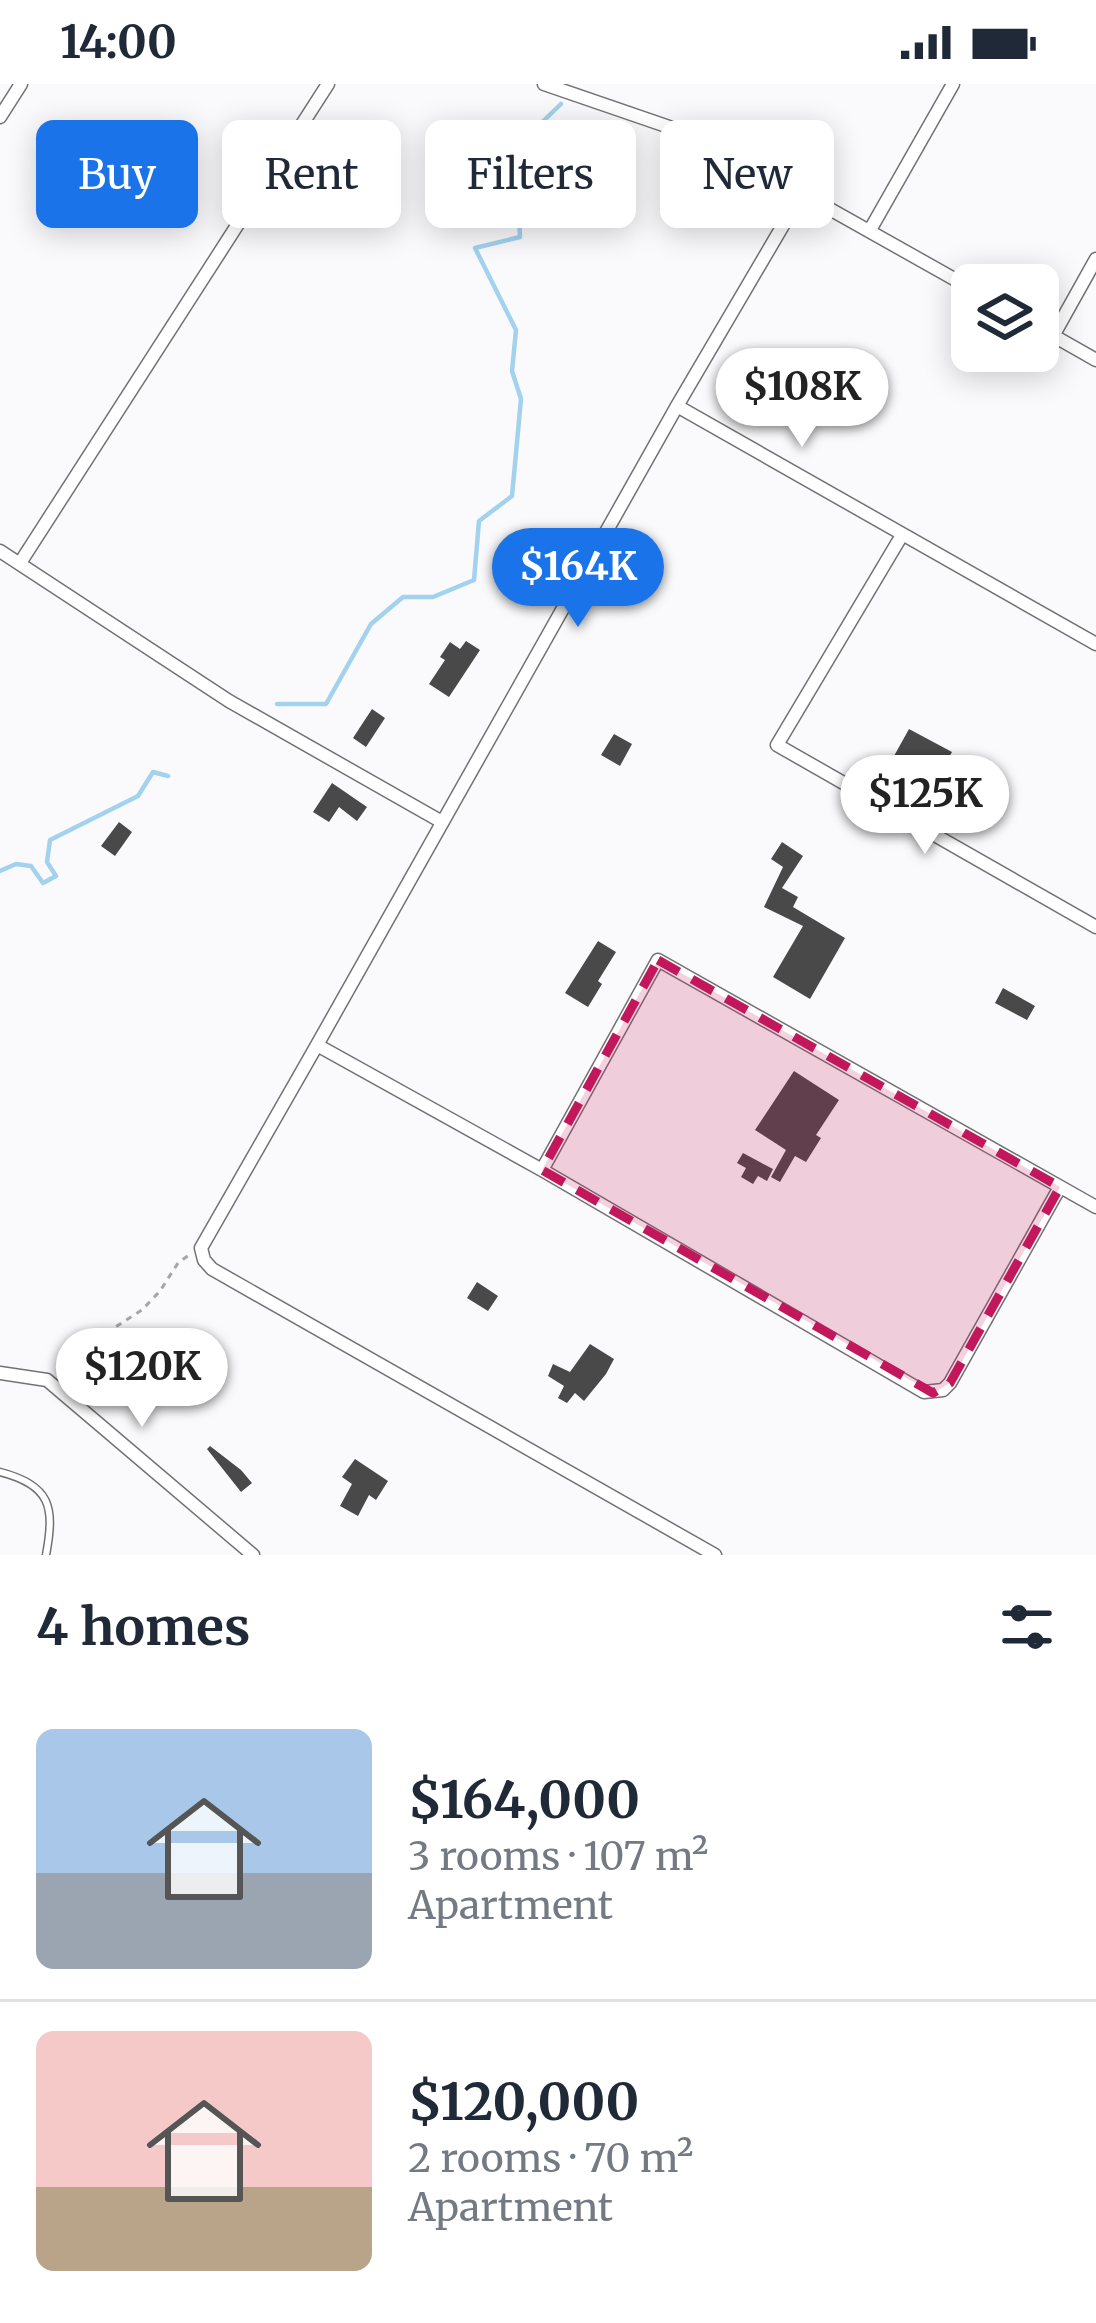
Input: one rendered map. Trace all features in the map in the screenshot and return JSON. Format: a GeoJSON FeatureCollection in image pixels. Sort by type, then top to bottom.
{"type":"FeatureCollection","features":[{"type":"Feature","properties":{"kind":"street"},"geometry":{"type":"LineString","coordinates":[[0,117],[21,84]]}},
{"type":"Feature","properties":{"kind":"street"},"geometry":{"type":"LineString","coordinates":[[20,563],[328,84]]}},
{"type":"Feature","properties":{"kind":"street"},"geometry":{"type":"LineString","coordinates":[[544,84],[660,124]]}},
{"type":"Feature","properties":{"kind":"street"},"geometry":{"type":"LineString","coordinates":[[870,230],[953,84]]}},
{"type":"Feature","properties":{"kind":"street"},"geometry":{"type":"LineString","coordinates":[[834,210],[951,277]]}},
{"type":"Feature","properties":{"kind":"street"},"geometry":{"type":"LineString","coordinates":[[715,1555],[212,1269],[201,1248],[781,228]]}},
{"type":"Feature","properties":{"kind":"street"},"geometry":{"type":"LineString","coordinates":[[1059,325],[1096,259]]}},
{"type":"Feature","properties":{"kind":"street"},"geometry":{"type":"LineString","coordinates":[[1059,339],[1096,360]]}},
{"type":"Feature","properties":{"kind":"street"},"geometry":{"type":"LineString","coordinates":[[677,406],[1096,644]]}},
{"type":"Feature","properties":{"kind":"street"},"geometry":{"type":"LineString","coordinates":[[902,535],[778,745],[1096,927]]}},
{"type":"Feature","properties":{"kind":"street"},"geometry":{"type":"LineString","coordinates":[[0,551],[229,700],[442,822]]}},
{"type":"Feature","properties":{"kind":"street"},"geometry":{"type":"LineString","coordinates":[[542,1170],[658,960],[1096,1207]]}},
{"type":"Feature","properties":{"kind":"street"},"geometry":{"type":"LineString","coordinates":[[317,1045],[924,1392],[933,1393],[950,1383],[1060,1187]]}},
{"type":"Feature","properties":{"kind":"street"},"geometry":{"type":"LineString","coordinates":[[0,1373],[46,1380],[253,1555]]}},
{"type":"Feature","properties":{"kind":"lane"},"geometry":{"type":"LineString","coordinates":[[0,1472],[38,1488],[51,1507],[46,1555]]}},
{"type":"Feature","properties":{"kind":"path"},"geometry":{"type":"LineString","coordinates":[[46,1380],[92,1342],[142,1310],[178,1263],[201,1248]]}},
{"type":"Feature","properties":{"kind":"highlighted area"},"geometry":{"type":"Polygon","coordinates":[[[658,960],[1060,1187],[950,1383],[933,1393],[542,1170],[658,960]]]}},
{"type":"Feature","properties":{"kind":"building"},"geometry":{"type":"Polygon","coordinates":[[[466,641],[480,650],[449,697],[429,684],[450,642],[460,649],[466,641]]]}},
{"type":"Feature","properties":{"kind":"building"},"geometry":{"type":"Polygon","coordinates":[[[372,709],[385,718],[366,747],[353,738],[372,709]]]}},
{"type":"Feature","properties":{"kind":"building"},"geometry":{"type":"Polygon","coordinates":[[[909,729],[952,752],[933,787],[889,765],[909,729]]]}},
{"type":"Feature","properties":{"kind":"building"},"geometry":{"type":"Polygon","coordinates":[[[614,734],[632,744],[620,766],[601,755],[614,734]]]}},
{"type":"Feature","properties":{"kind":"building"},"geometry":{"type":"Polygon","coordinates":[[[332,783],[367,807],[357,821],[339,807],[329,822],[313,812],[332,783]]]}},
{"type":"Feature","properties":{"kind":"building"},"geometry":{"type":"Polygon","coordinates":[[[119,822],[132,832],[115,856],[101,846],[119,822]]]}},
{"type":"Feature","properties":{"kind":"building"},"geometry":{"type":"Polygon","coordinates":[[[782,842],[803,856],[782,888],[798,897],[793,907],[845,938],[810,999],[773,977],[803,926],[764,907],[783,867],[771,859],[782,842]]]}},
{"type":"Feature","properties":{"kind":"building"},"geometry":{"type":"Polygon","coordinates":[[[598,941],[616,952],[588,1007],[565,993],[598,941]]]}},
{"type":"Feature","properties":{"kind":"building"},"geometry":{"type":"Polygon","coordinates":[[[1003,988],[1035,1006],[1027,1020],[995,1003],[1003,988]]]}},
{"type":"Feature","properties":{"kind":"building"},"geometry":{"type":"Polygon","coordinates":[[[794,1071],[839,1100],[816,1135],[821,1138],[806,1162],[795,1156],[780,1182],[771,1177],[786,1150],[755,1130],[794,1071]]]}},
{"type":"Feature","properties":{"kind":"building"},"geometry":{"type":"Polygon","coordinates":[[[743,1153],[773,1169],[767,1181],[758,1176],[753,1184],[741,1177],[746,1168],[737,1163],[743,1153]]]}},
{"type":"Feature","properties":{"kind":"building"},"geometry":{"type":"Polygon","coordinates":[[[477,1282],[498,1296],[488,1311],[467,1298],[477,1282]]]}},
{"type":"Feature","properties":{"kind":"building"},"geometry":{"type":"Polygon","coordinates":[[[590,1344],[614,1359],[584,1401],[575,1393],[567,1403],[558,1398],[564,1386],[548,1376],[553,1364],[570,1372],[590,1344]]]}},
{"type":"Feature","properties":{"kind":"building"},"geometry":{"type":"Polygon","coordinates":[[[210,1446],[252,1483],[241,1492],[207,1449],[210,1446]]]}},
{"type":"Feature","properties":{"kind":"building"},"geometry":{"type":"Polygon","coordinates":[[[355,1459],[388,1481],[376,1500],[369,1495],[358,1516],[340,1506],[352,1484],[342,1477],[355,1459]]]}},
{"type":"Feature","properties":{"kind":"waterway"},"geometry":{"type":"LineString","coordinates":[[277,704],[326,704],[371,624],[403,597],[433,597],[474,580],[479,521],[512,496],[521,399],[512,371],[516,330],[475,248],[520,237],[518,196],[535,129],[561,104]]}},
{"type":"Feature","properties":{"kind":"waterway"},"geometry":{"type":"LineString","coordinates":[[0,871],[16,864],[31,866],[43,883],[56,876],[47,862],[50,840],[138,796],[153,772],[168,776]]}}]}
